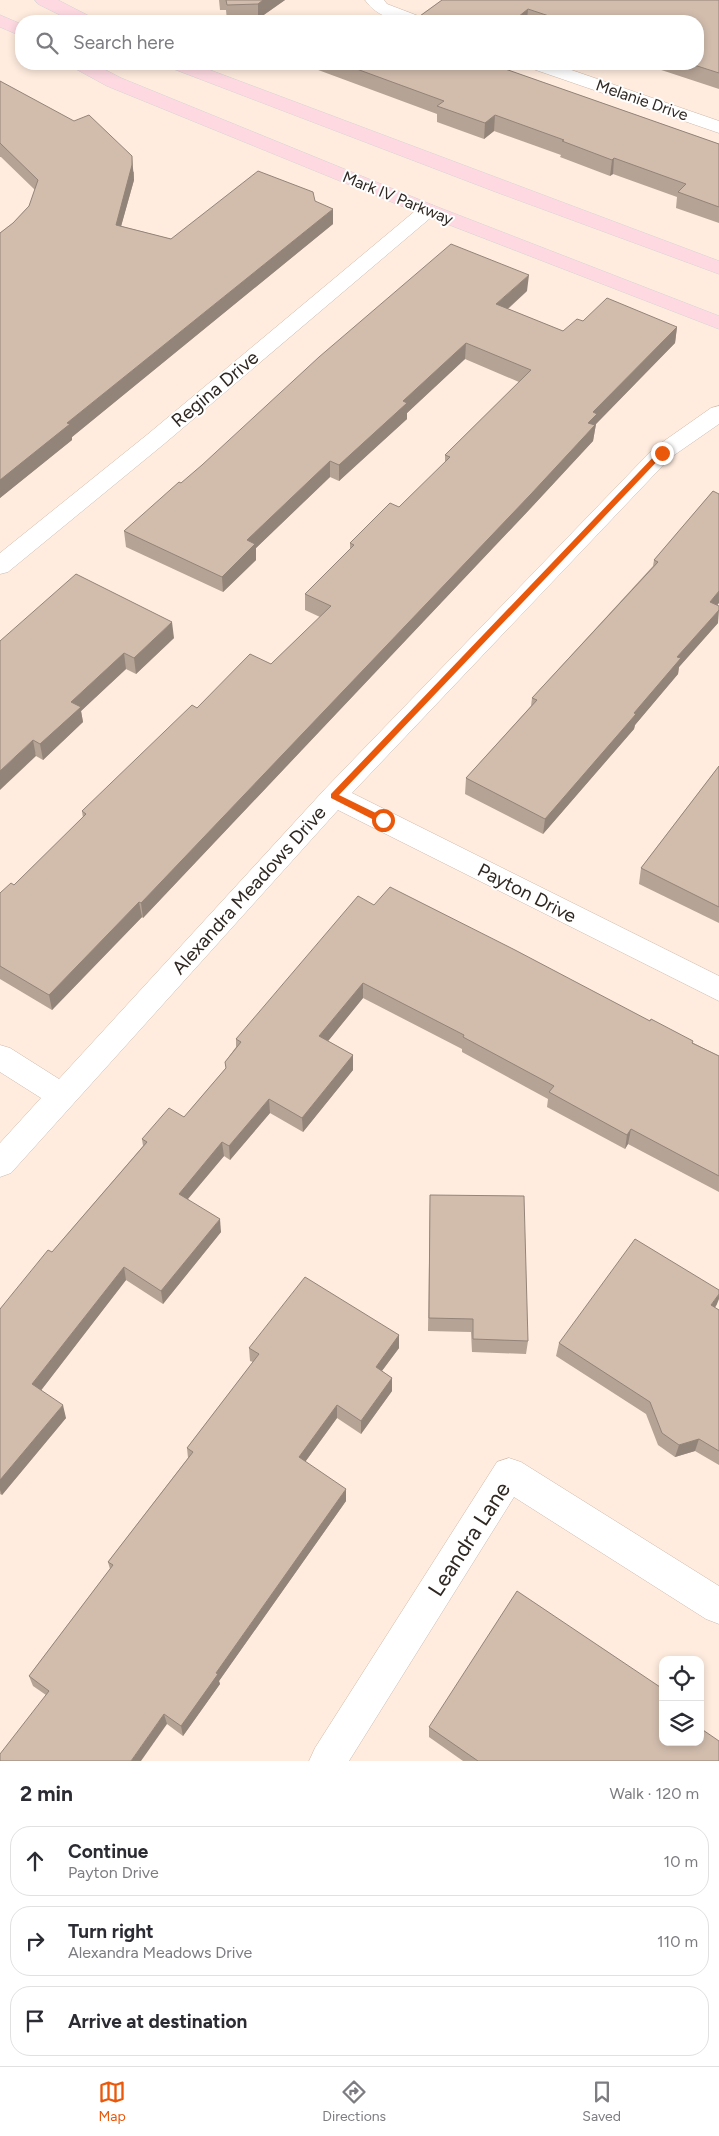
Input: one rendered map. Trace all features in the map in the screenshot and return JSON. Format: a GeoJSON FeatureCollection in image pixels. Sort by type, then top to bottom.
{"type":"FeatureCollection","features":[{"type":"Feature","properties":{"kind":"main road"},"geometry":{"type":"LineString","coordinates":[[44,0],[73,15]]}},
{"type":"Feature","properties":{"kind":"main road"},"geometry":{"type":"LineString","coordinates":[[0,20],[15,28]]}},
{"type":"Feature","properties":{"kind":"main road","name":"Mark IV Parkway"},"geometry":{"type":"LineString","coordinates":[[91,70],[114,82],[428,210],[719,323]]}},
{"type":"Feature","properties":{"kind":"main road"},"geometry":{"type":"LineString","coordinates":[[194,70],[719,268]]}},
{"type":"Feature","properties":{"kind":"street"},"geometry":{"type":"LineString","coordinates":[[374,0],[381,8],[399,15]]}},
{"type":"Feature","properties":{"kind":"street","name":"Melanie Drive"},"geometry":{"type":"LineString","coordinates":[[554,70],[719,127]]}},
{"type":"Feature","properties":{"kind":"street","name":"Regina Drive"},"geometry":{"type":"LineString","coordinates":[[0,566],[428,210]]}},
{"type":"Feature","properties":{"kind":"street","name":"Alexandra Meadows Drive"},"geometry":{"type":"LineString","coordinates":[[0,1164],[334,796],[662,453],[719,413]]}},
{"type":"Feature","properties":{"kind":"street","name":"Payton Drive"},"geometry":{"type":"LineString","coordinates":[[334,796],[719,989]]}},
{"type":"Feature","properties":{"kind":"street"},"geometry":{"type":"LineString","coordinates":[[0,1057],[62,1096]]}},
{"type":"Feature","properties":{"kind":"street","name":"Leandra Lane"},"geometry":{"type":"LineString","coordinates":[[328,1761],[509,1474],[719,1606]]}},
{"type":"Feature","properties":{"kind":"building"},"geometry":{"type":"Polygon","coordinates":[[[226,0],[263,0],[258,4],[227,5],[226,0]]]}},
{"type":"Feature","properties":{"kind":"building"},"geometry":{"type":"Polygon","coordinates":[[[442,0],[719,0],[719,73],[704,68],[704,15],[546,15],[528,9],[520,15],[421,15],[442,0]]]}},
{"type":"Feature","properties":{"kind":"building"},"geometry":{"type":"Polygon","coordinates":[[[359,70],[508,70],[719,144],[719,207],[678,192],[686,184],[614,158],[612,160],[495,115],[485,123],[437,106],[444,101],[359,70]]]}},
{"type":"Feature","properties":{"kind":"building"},"geometry":{"type":"Polygon","coordinates":[[[0,81],[74,121],[89,115],[132,156],[132,165],[116,225],[171,239],[258,171],[313,192],[315,201],[333,209],[67,423],[70,424],[0,480],[0,233],[13,223],[29,206],[38,180],[0,143],[0,81]]]}},
{"type":"Feature","properties":{"kind":"building"},"geometry":{"type":"Polygon","coordinates":[[[451,244],[529,275],[496,304],[563,331],[577,319],[583,321],[607,298],[677,327],[593,412],[597,414],[588,423],[595,425],[531,494],[141,903],[139,902],[49,995],[0,966],[0,893],[11,883],[14,885],[86,814],[82,811],[192,705],[197,708],[250,654],[271,664],[331,606],[305,594],[354,545],[350,543],[390,503],[399,507],[450,457],[445,455],[531,370],[466,343],[403,401],[407,403],[339,465],[330,461],[247,540],[255,544],[222,577],[124,531],[179,482],[181,483],[202,465],[319,357],[451,244]]]}},
{"type":"Feature","properties":{"kind":"building"},"geometry":{"type":"Polygon","coordinates":[[[713,491],[719,494],[719,591],[710,602],[719,606],[719,610],[677,657],[681,658],[634,713],[636,714],[545,819],[466,778],[537,700],[532,698],[658,562],[654,560],[713,491]]]}},
{"type":"Feature","properties":{"kind":"building"},"geometry":{"type":"Polygon","coordinates":[[[76,574],[172,622],[134,658],[124,653],[71,702],[81,707],[40,744],[33,740],[0,771],[0,641],[76,574]]]}},
{"type":"Feature","properties":{"kind":"building"},"geometry":{"type":"Polygon","coordinates":[[[719,766],[719,907],[641,868],[719,766]]]}},
{"type":"Feature","properties":{"kind":"building"},"geometry":{"type":"Polygon","coordinates":[[[390,887],[650,1021],[651,1019],[719,1056],[719,1176],[631,1129],[627,1135],[549,1092],[554,1086],[463,1037],[464,1035],[363,983],[319,1036],[353,1055],[302,1118],[269,1099],[229,1146],[222,1142],[179,1194],[220,1219],[161,1291],[124,1267],[32,1384],[63,1405],[0,1480],[0,1309],[48,1250],[52,1252],[147,1142],[142,1139],[169,1108],[184,1117],[226,1068],[225,1062],[241,1042],[236,1039],[358,896],[374,905],[390,887]]]}},
{"type":"Feature","properties":{"kind":"building"},"geometry":{"type":"Polygon","coordinates":[[[430,1195],[524,1196],[528,1341],[473,1339],[473,1319],[429,1318],[430,1195]]]}},
{"type":"Feature","properties":{"kind":"building"},"geometry":{"type":"Polygon","coordinates":[[[635,1239],[719,1290],[719,1294],[711,1305],[719,1310],[719,1451],[699,1439],[679,1445],[662,1433],[650,1402],[559,1343],[635,1239]]]}},
{"type":"Feature","properties":{"kind":"building"},"geometry":{"type":"Polygon","coordinates":[[[305,1277],[399,1335],[376,1367],[392,1378],[361,1421],[337,1405],[299,1457],[346,1489],[216,1673],[218,1674],[181,1726],[164,1714],[131,1761],[0,1761],[0,1754],[49,1691],[29,1676],[113,1565],[108,1562],[193,1452],[187,1448],[259,1354],[249,1348],[305,1277]]]}},
{"type":"Feature","properties":{"kind":"building"},"geometry":{"type":"Polygon","coordinates":[[[517,1591],[659,1686],[659,1746],[704,1746],[704,1731],[719,1741],[719,1761],[478,1761],[429,1727],[517,1591]]]}},
{"type":"Feature","properties":{"kind":"route"},"geometry":{"type":"LineString","coordinates":[[383,820],[334,796],[662,453]]}}]}
